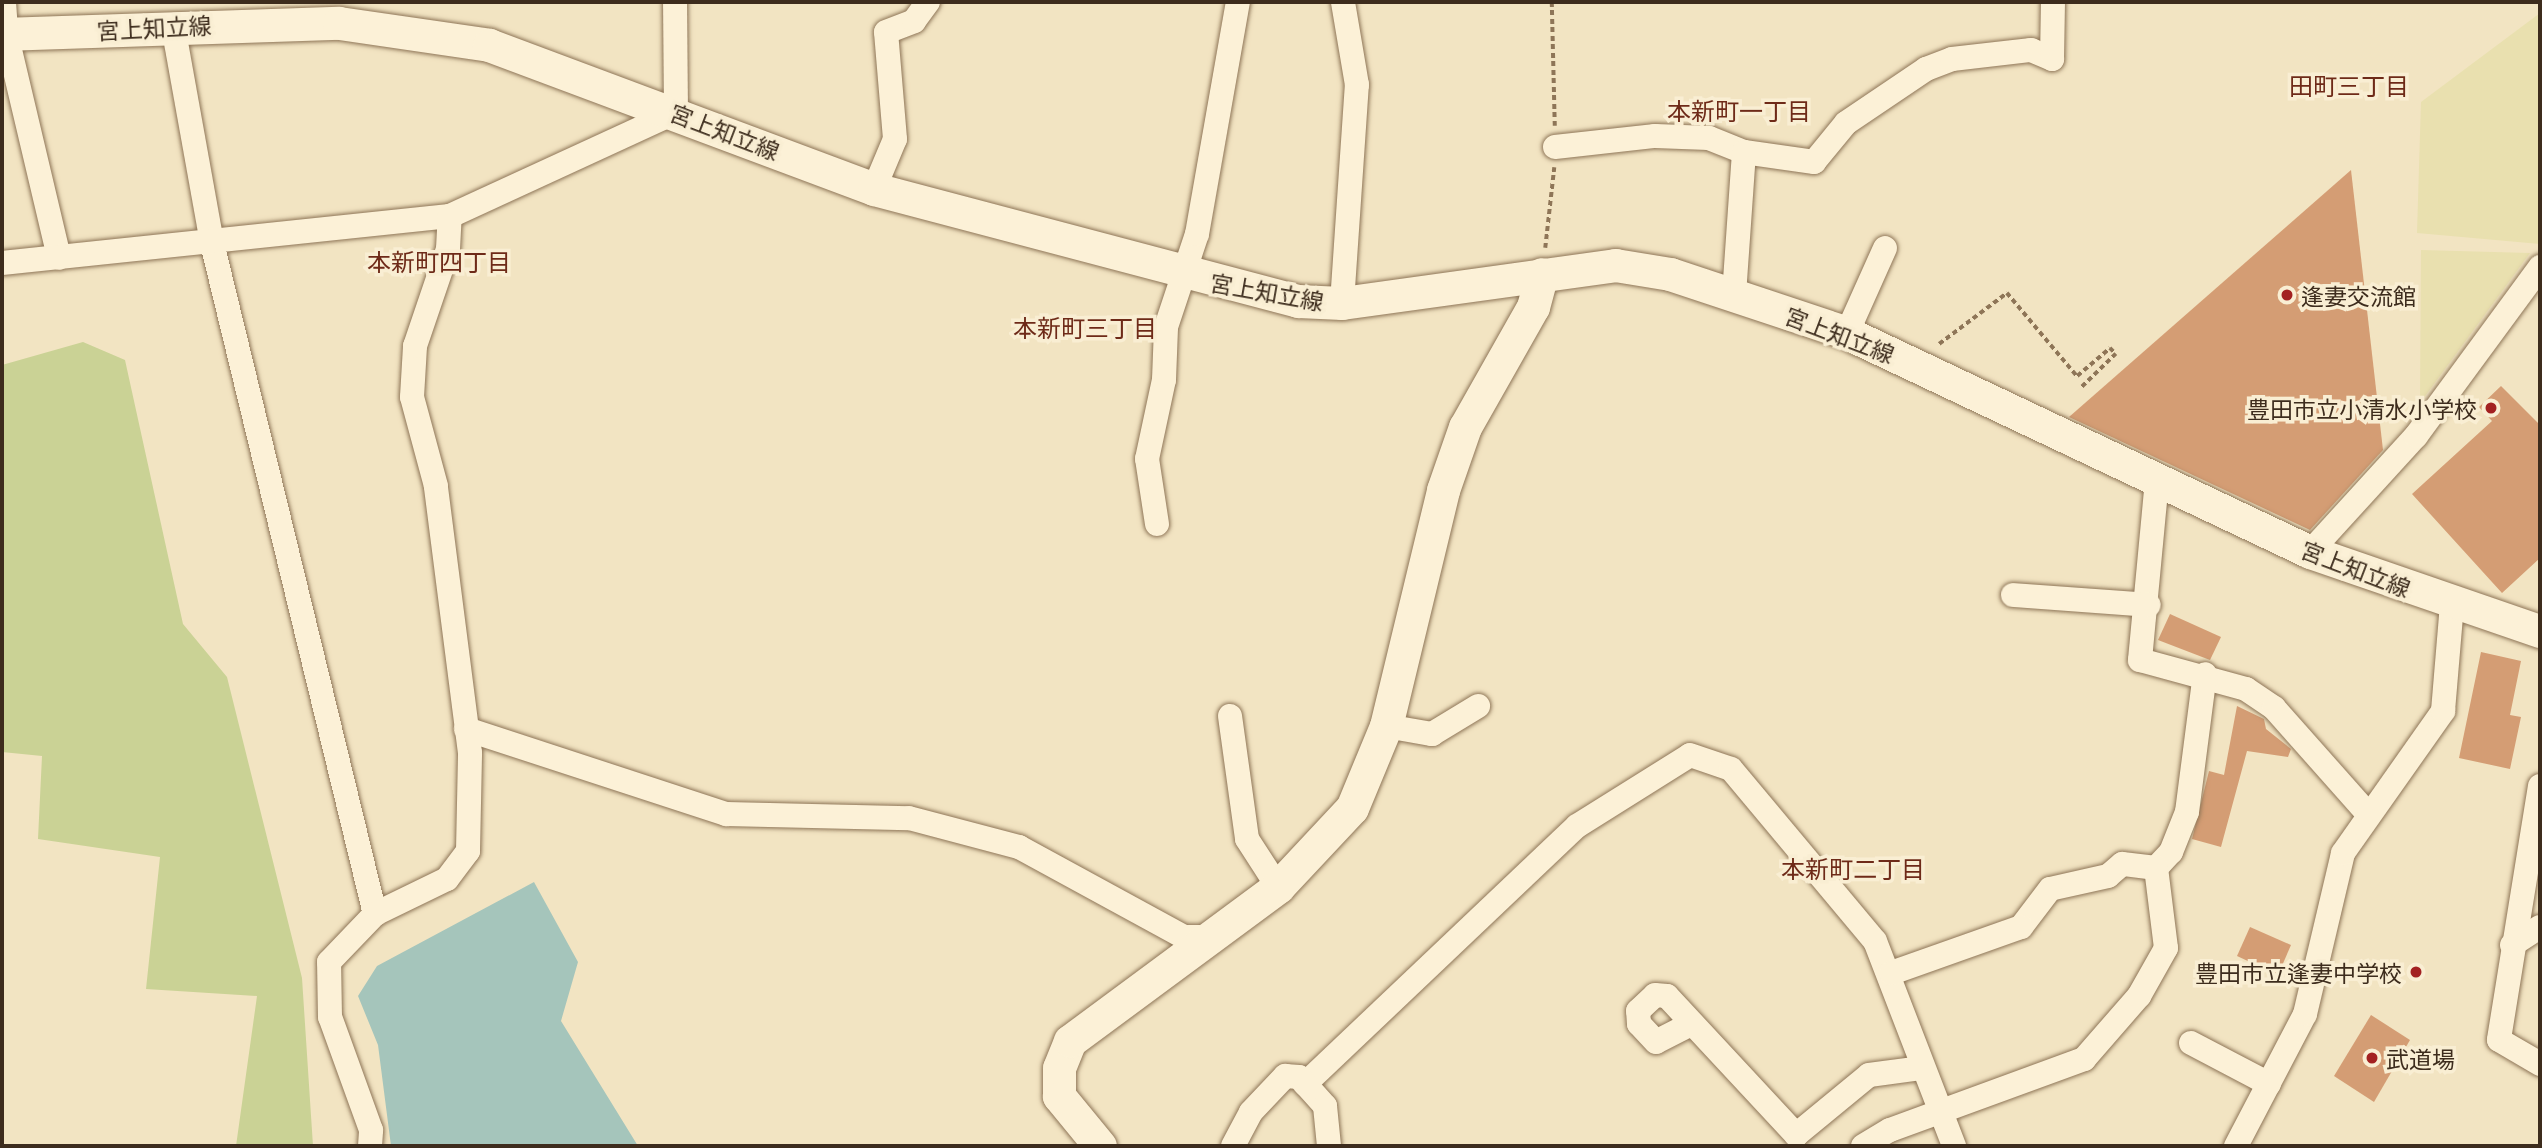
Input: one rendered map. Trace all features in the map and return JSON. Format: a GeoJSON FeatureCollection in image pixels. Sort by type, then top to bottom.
{"type":"FeatureCollection","features":[{"type":"Feature","properties":{"kind":"main road","name":"宮上知立線"},"geometry":{"type":"LineString","coordinates":[[4,23],[173,26],[267,22],[409,29],[489,45],[676,112],[874,189],[1185,274],[1298,300],[1342,303],[1542,274],[1627,267],[1734,295],[1847,333],[2310,552],[2452,603],[2540,631]]}},
{"type":"Feature","properties":{"kind":"main road"},"geometry":{"type":"LineString","coordinates":[[1100,1146],[1059,1096],[1059,1068],[1070,1041],[1278,887],[1352,808],[1386,726],[1443,490],[1465,428],[1532,307],[1542,274]]}},
{"type":"Feature","properties":{"kind":"street"},"geometry":{"type":"LineString","coordinates":[[2,263],[450,216],[676,112],[675,2]]}},
{"type":"Feature","properties":{"kind":"street"},"geometry":{"type":"LineString","coordinates":[[874,189],[895,139],[886,32],[914,21],[928,2]]}},
{"type":"Feature","properties":{"kind":"street"},"geometry":{"type":"LineString","coordinates":[[1157,524],[1147,460],[1164,380],[1166,327],[1185,274],[1238,2]]}},
{"type":"Feature","properties":{"kind":"street"},"geometry":{"type":"LineString","coordinates":[[1342,303],[1357,85],[1343,2]]}},
{"type":"Feature","properties":{"kind":"street"},"geometry":{"type":"LineString","coordinates":[[1555,147],[1656,136],[1709,138],[1744,152],[1814,162],[1846,123],[1926,69],[1952,59],[2031,50],[2052,59],[2053,2]]}},
{"type":"Feature","properties":{"kind":"street"},"geometry":{"type":"LineString","coordinates":[[4,23],[59,258]]}},
{"type":"Feature","properties":{"kind":"street"},"geometry":{"type":"LineString","coordinates":[[173,26],[212,243],[375,914]]}},
{"type":"Feature","properties":{"kind":"street"},"geometry":{"type":"LineString","coordinates":[[1734,295],[1744,152]]}},
{"type":"Feature","properties":{"kind":"street"},"geometry":{"type":"LineString","coordinates":[[370,1146],[371,1130],[330,1017],[329,962],[375,914],[447,879],[468,851],[466,729],[436,486],[412,397],[415,346],[448,249],[450,216]]}},
{"type":"Feature","properties":{"kind":"street"},"geometry":{"type":"LineString","coordinates":[[1847,333],[1885,248]]}},
{"type":"Feature","properties":{"kind":"street"},"geometry":{"type":"LineString","coordinates":[[2310,552],[2417,436],[2540,267]]}},
{"type":"Feature","properties":{"kind":"street"},"geometry":{"type":"LineString","coordinates":[[2157,480],[2149,605],[2137,648],[2140,660],[2205,674],[2246,689],[2274,708],[2368,814]]}},
{"type":"Feature","properties":{"kind":"street"},"geometry":{"type":"LineString","coordinates":[[2013,594],[2149,605]]}},
{"type":"Feature","properties":{"kind":"street"},"geometry":{"type":"LineString","coordinates":[[2235,1146],[2305,1014],[2343,853],[2443,711],[2452,603]]}},
{"type":"Feature","properties":{"kind":"street"},"geometry":{"type":"LineString","coordinates":[[1863,1146],[1941,1113],[2084,1059],[2138,996],[2166,948],[2157,868],[2171,852],[2187,812],[2205,674]]}},
{"type":"Feature","properties":{"kind":"street"},"geometry":{"type":"LineString","coordinates":[[1386,726],[1432,734],[1478,706]]}},
{"type":"Feature","properties":{"kind":"street"},"geometry":{"type":"LineString","coordinates":[[1230,716],[1247,839],[1278,887]]}},
{"type":"Feature","properties":{"kind":"street"},"geometry":{"type":"LineString","coordinates":[[466,729],[726,814],[909,818],[1019,847],[1184,937],[1209,937]]}},
{"type":"Feature","properties":{"kind":"street"},"geometry":{"type":"LineString","coordinates":[[1305,1084],[1577,827],[1690,755],[1731,769],[1816,865],[1875,941],[1891,974],[1921,1069],[1954,1146]]}},
{"type":"Feature","properties":{"kind":"street"},"geometry":{"type":"LineString","coordinates":[[2540,786],[2512,945],[2499,1040],[2540,1064]]}},
{"type":"Feature","properties":{"kind":"street"},"geometry":{"type":"LineString","coordinates":[[1891,974],[2021,927],[2050,890],[2108,876],[2122,864],[2157,868]]}},
{"type":"Feature","properties":{"kind":"street"},"geometry":{"type":"LineString","coordinates":[[2512,945],[2540,926]]}},
{"type":"Feature","properties":{"kind":"street"},"geometry":{"type":"LineString","coordinates":[[1691,1024],[1789,1133],[1802,1132],[1869,1075],[1921,1069]]}},
{"type":"Feature","properties":{"kind":"street"},"geometry":{"type":"LineString","coordinates":[[2191,1043],[2269,1084]]}},
{"type":"Feature","properties":{"kind":"street"},"geometry":{"type":"LineString","coordinates":[[1233,1146],[1251,1112],[1285,1076],[1305,1084],[1325,1107],[1329,1146]]}},
{"type":"Feature","properties":{"kind":"path"},"geometry":{"type":"LineString","coordinates":[[1939,344],[2007,293],[2077,376],[2110,348],[2116,354],[2081,388]]}},
{"type":"Feature","properties":{"kind":"shaded area"},"geometry":{"type":"Polygon","coordinates":[[[2540,13],[2540,244],[2417,233],[2421,102],[2540,13]]]}},
{"type":"Feature","properties":{"kind":"shaded area"},"geometry":{"type":"Polygon","coordinates":[[[2421,250],[2530,253],[2420,403],[2421,250]]]}},
{"type":"Feature","properties":{"kind":"green space"},"geometry":{"type":"Polygon","coordinates":[[[83,342],[125,360],[183,624],[227,677],[302,978],[313,1146],[236,1146],[257,996],[146,989],[160,857],[38,839],[42,756],[2,752],[2,365],[83,342]]]}},
{"type":"Feature","properties":{"kind":"water"},"geometry":{"type":"Polygon","coordinates":[[[534,882],[578,962],[561,1021],[638,1146],[391,1146],[378,1045],[358,996],[377,966],[534,882]]]}},
{"type":"Feature","properties":{"kind":"building","name":"逢妻交流館"},"geometry":{"type":"Polygon","coordinates":[[[2351,170],[2383,450],[2310,530],[2069,417],[2351,170]]]}},
{"type":"Feature","properties":{"kind":"building"},"geometry":{"type":"Polygon","coordinates":[[[2501,386],[2540,425],[2540,558],[2502,593],[2412,494],[2492,421],[2479,407],[2501,386]]]}},
{"type":"Feature","properties":{"kind":"building"},"geometry":{"type":"Polygon","coordinates":[[[2170,614],[2221,637],[2210,660],[2158,640],[2170,614]]]}},
{"type":"Feature","properties":{"kind":"building"},"geometry":{"type":"Polygon","coordinates":[[[2481,652],[2521,661],[2510,715],[2521,717],[2510,769],[2459,758],[2481,652]]]}},
{"type":"Feature","properties":{"kind":"building"},"geometry":{"type":"Polygon","coordinates":[[[2237,706],[2264,719],[2266,729],[2291,749],[2288,757],[2247,751],[2221,847],[2192,839],[2209,771],[2224,775],[2237,706]]]}},
{"type":"Feature","properties":{"kind":"building"},"geometry":{"type":"Polygon","coordinates":[[[2250,927],[2291,945],[2278,975],[2237,956],[2250,927]]]}},
{"type":"Feature","properties":{"kind":"building","name":"武道場"},"geometry":{"type":"Polygon","coordinates":[[[2371,1015],[2410,1040],[2374,1102],[2334,1076],[2371,1015]]]}},
{"type":"Feature","properties":{"kind":"place","name":"逢妻交流館"},"geometry":{"type":"Point","coordinates":[2287,295]}},
{"type":"Feature","properties":{"kind":"place","name":"豊田市立小清水小学校"},"geometry":{"type":"Point","coordinates":[2491,408]}},
{"type":"Feature","properties":{"kind":"place","name":"豊田市立逢妻中学校"},"geometry":{"type":"Point","coordinates":[2416,972]}},
{"type":"Feature","properties":{"kind":"place","name":"武道場"},"geometry":{"type":"Point","coordinates":[2372,1058]}},
{"type":"Feature","properties":{"kind":"district","name":"田町三丁目"},"geometry":{"type":"Point","coordinates":[2349,85]}},
{"type":"Feature","properties":{"kind":"district","name":"本新町一丁目"},"geometry":{"type":"Point","coordinates":[1739,110]}},
{"type":"Feature","properties":{"kind":"district","name":"本新町四丁目"},"geometry":{"type":"Point","coordinates":[439,261]}},
{"type":"Feature","properties":{"kind":"district","name":"本新町三丁目"},"geometry":{"type":"Point","coordinates":[1085,327]}},
{"type":"Feature","properties":{"kind":"district","name":"本新町二丁目"},"geometry":{"type":"Point","coordinates":[1853,868]}}]}
